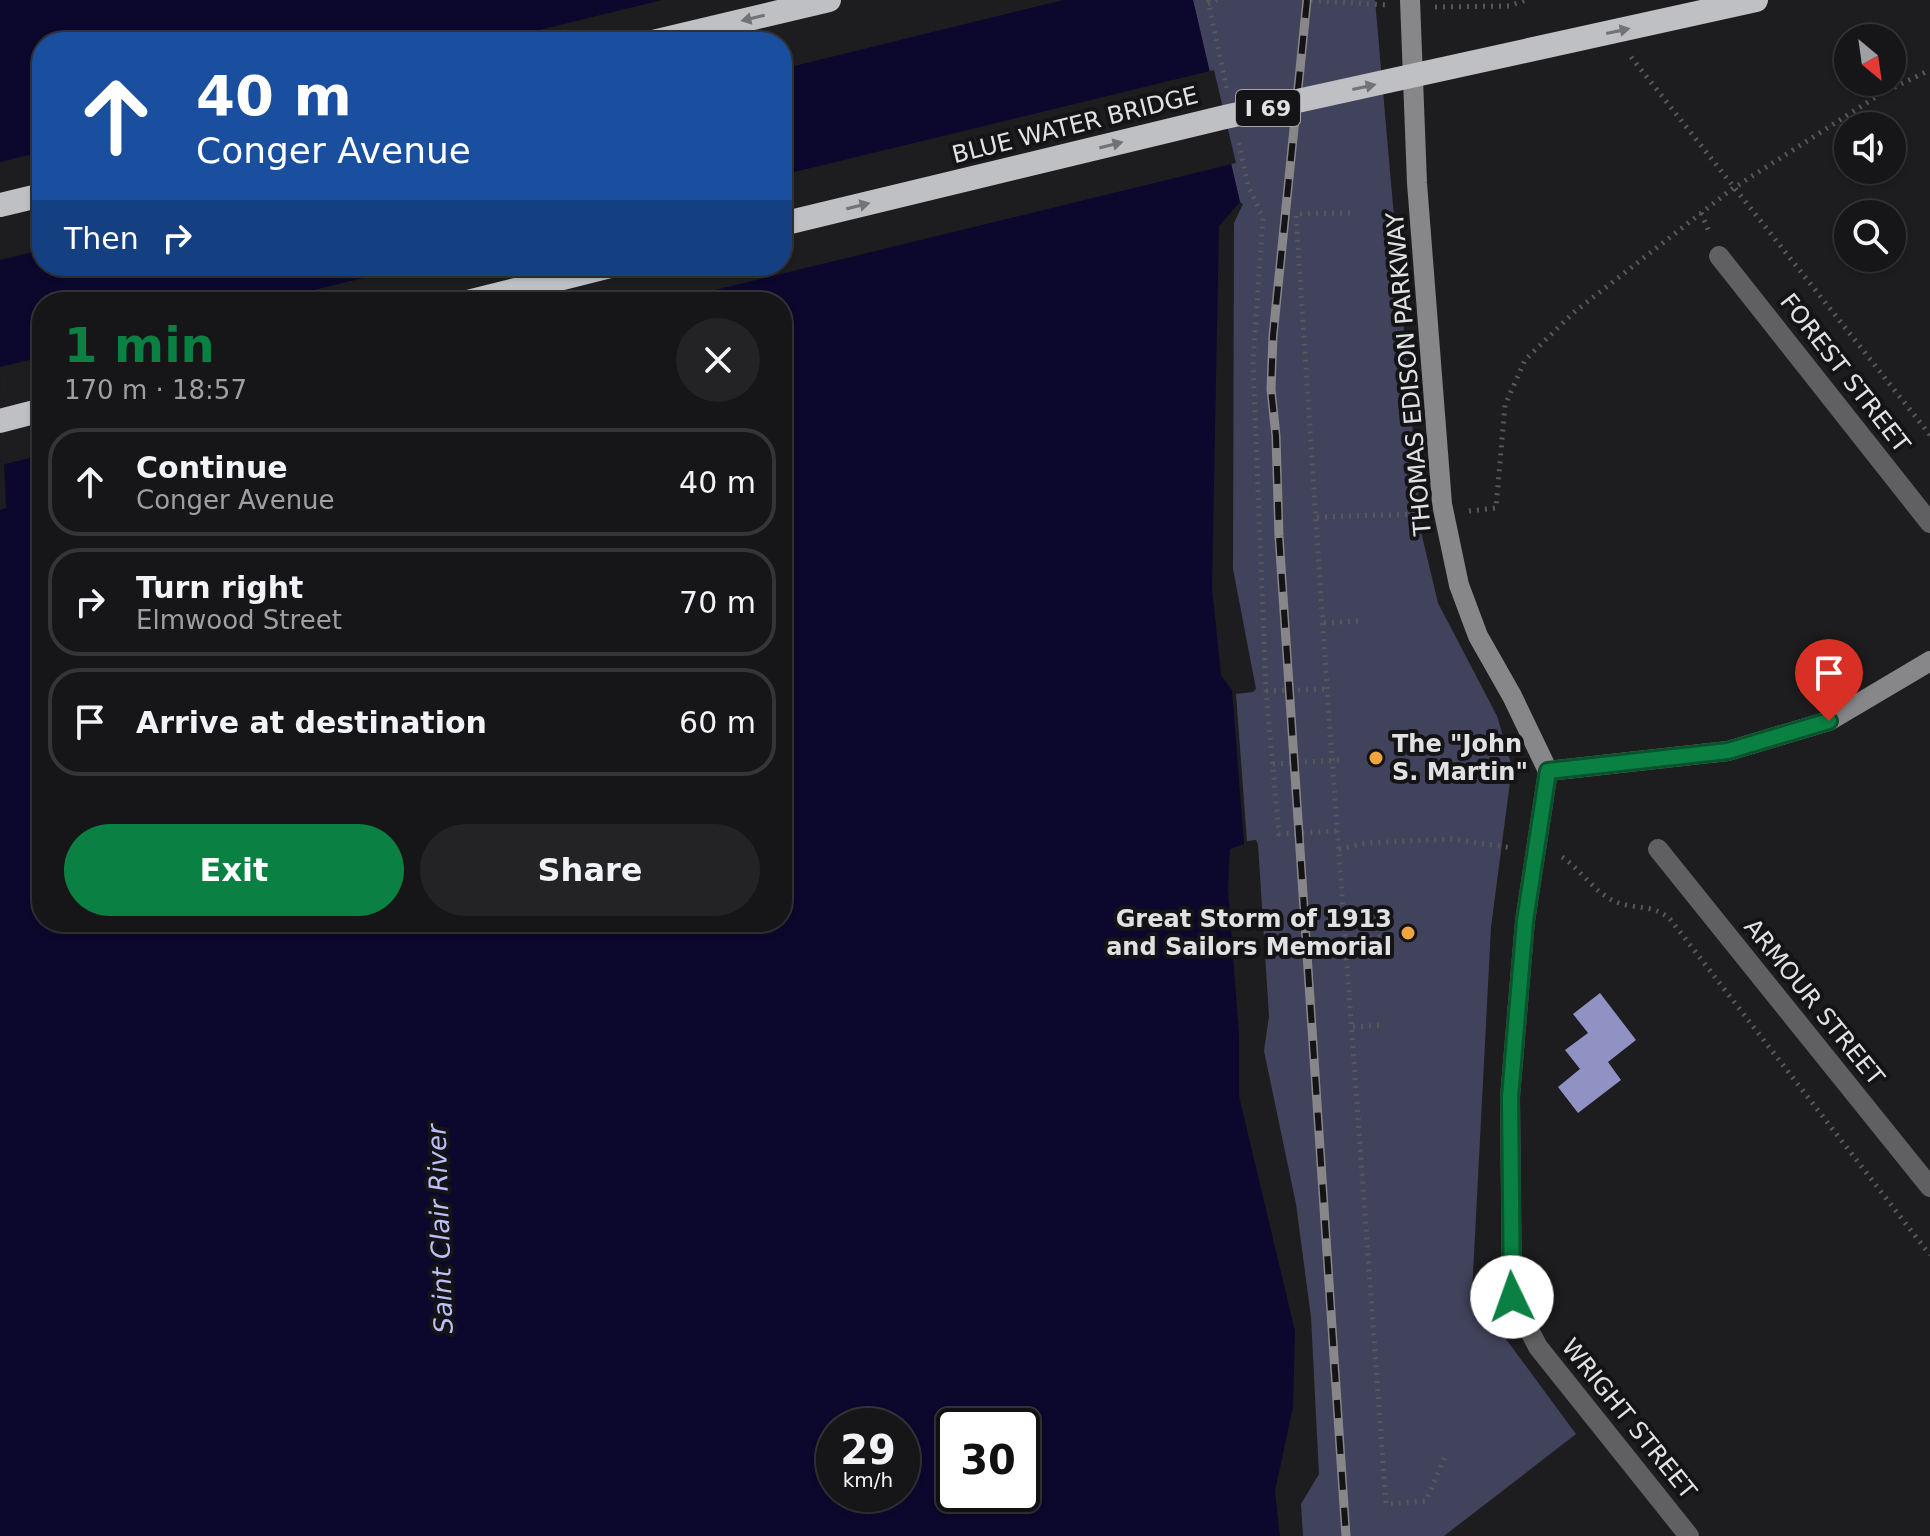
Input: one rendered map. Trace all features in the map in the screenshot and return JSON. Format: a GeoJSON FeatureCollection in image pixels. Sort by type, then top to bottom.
{"type":"FeatureCollection","features":[{"type":"Feature","properties":{"kind":"highway"},"geometry":{"type":"LineString","coordinates":[[695,32],[829,0]]}},
{"type":"Feature","properties":{"kind":"highway","name":"BLUE WATER BRIDGE"},"geometry":{"type":"LineString","coordinates":[[792,222],[1225,117],[1756,0]]}},
{"type":"Feature","properties":{"kind":"highway"},"geometry":{"type":"LineString","coordinates":[[0,205],[32,197]]}},
{"type":"Feature","properties":{"kind":"highway"},"geometry":{"type":"LineString","coordinates":[[507,292],[571,276]]}},
{"type":"Feature","properties":{"kind":"highway"},"geometry":{"type":"LineString","coordinates":[[0,421],[32,413]]}},
{"type":"Feature","properties":{"kind":"street","name":"THOMAS EDISON PARKWAY"},"geometry":{"type":"LineString","coordinates":[[1410,0],[1417,183],[1444,514],[1459,585],[1478,636],[1512,696],[1548,771]]}},
{"type":"Feature","properties":{"kind":"street","name":"FOREST STREET"},"geometry":{"type":"LineString","coordinates":[[1719,256],[1930,523]]}},
{"type":"Feature","properties":{"kind":"street"},"geometry":{"type":"LineString","coordinates":[[1548,771],[1728,751],[1829,721],[1930,661]]}},
{"type":"Feature","properties":{"kind":"street","name":"WRIGHT STREET"},"geometry":{"type":"LineString","coordinates":[[1548,771],[1525,921],[1510,1097],[1512,1297],[1538,1347],[1689,1536]]}},
{"type":"Feature","properties":{"kind":"street","name":"ARMOUR STREET"},"geometry":{"type":"LineString","coordinates":[[1658,849],[1930,1187]]}},
{"type":"Feature","properties":{"kind":"path"},"geometry":{"type":"LineString","coordinates":[[1217,0],[1208,2],[1228,95]]}},
{"type":"Feature","properties":{"kind":"path"},"geometry":{"type":"LineString","coordinates":[[1625,50],[1930,435]]}},
{"type":"Feature","properties":{"kind":"path"},"geometry":{"type":"LineString","coordinates":[[1317,517],[1444,514],[1496,508],[1505,405],[1525,360],[1573,313],[1735,188],[1882,93],[1930,70]]}},
{"type":"Feature","properties":{"kind":"path"},"geometry":{"type":"LineString","coordinates":[[1238,140],[1248,186],[1263,217],[1253,363],[1266,691],[1279,834],[1338,831]]}},
{"type":"Feature","properties":{"kind":"path"},"geometry":{"type":"LineString","coordinates":[[1350,213],[1296,214],[1386,1504],[1426,1501],[1446,1454]]}},
{"type":"Feature","properties":{"kind":"path"},"geometry":{"type":"LineString","coordinates":[[1324,623],[1360,621]]}},
{"type":"Feature","properties":{"kind":"path"},"geometry":{"type":"LineString","coordinates":[[1266,691],[1327,689]]}},
{"type":"Feature","properties":{"kind":"path"},"geometry":{"type":"LineString","coordinates":[[1273,764],[1336,761]]}},
{"type":"Feature","properties":{"kind":"path"},"geometry":{"type":"LineString","coordinates":[[1339,849],[1367,843],[1452,839],[1535,851],[1563,857],[1614,902],[1659,910],[1670,919],[1930,1255]]}},
{"type":"Feature","properties":{"kind":"path"},"geometry":{"type":"LineString","coordinates":[[1346,940],[1391,936]]}},
{"type":"Feature","properties":{"kind":"path"},"geometry":{"type":"LineString","coordinates":[[1353,1027],[1382,1025]]}},
{"type":"Feature","properties":{"kind":"shaded area"},"geometry":{"type":"Polygon","coordinates":[[[1193,0],[1375,0],[1422,536],[1438,603],[1497,716],[1512,767],[1491,927],[1472,1293],[1576,1434],[1444,1536],[1299,1536],[1244,845],[1229,569],[1230,222],[1240,202],[1193,0]]]}},
{"type":"Feature","properties":{"kind":"water","name":"Saint Clair River"},"geometry":{"type":"Polygon","coordinates":[[[0,0],[1193,0],[1240,202],[1230,222],[1233,690],[1260,1052],[1307,1317],[1296,1503],[1299,1536],[0,1536],[0,510],[6,508],[0,372],[0,0]]]}},
{"type":"Feature","properties":{"kind":"pier"},"geometry":{"type":"Polygon","coordinates":[[[662,0],[1063,0],[792,67],[792,32],[532,32],[662,0]]]}},
{"type":"Feature","properties":{"kind":"pier"},"geometry":{"type":"Polygon","coordinates":[[[1214,70],[1236,163],[792,271],[792,173],[1214,70]]]}},
{"type":"Feature","properties":{"kind":"pier"},"geometry":{"type":"Polygon","coordinates":[[[32,154],[32,252],[0,260],[0,162],[32,154]]]}},
{"type":"Feature","properties":{"kind":"pier"},"geometry":{"type":"Polygon","coordinates":[[[1240,202],[1243,204],[1234,223],[1233,569],[1256,689],[1236,694],[1247,841],[1256,840],[1258,844],[1269,1016],[1264,1051],[1296,1204],[1311,1317],[1319,1474],[1301,1504],[1303,1536],[1280,1536],[1275,1491],[1293,1407],[1295,1331],[1239,1096],[1239,1034],[1228,889],[1230,849],[1244,844],[1232,690],[1221,675],[1212,588],[1219,226],[1240,202]]]}},
{"type":"Feature","properties":{"kind":"pier"},"geometry":{"type":"Polygon","coordinates":[[[371,276],[773,276],[707,292],[306,292],[371,276]]]}},
{"type":"Feature","properties":{"kind":"pier"},"geometry":{"type":"Polygon","coordinates":[[[32,359],[32,457],[1,465],[0,367],[32,359]]]}},
{"type":"Feature","properties":{"kind":"building"},"geometry":{"type":"Polygon","coordinates":[[[1600,993],[1636,1040],[1608,1062],[1621,1080],[1578,1113],[1558,1087],[1580,1069],[1565,1050],[1588,1033],[1573,1014],[1600,993]]]}},
{"type":"Feature","properties":{"kind":"railway"},"geometry":{"type":"LineString","coordinates":[[1307,0],[1273,336],[1271,389],[1346,1536]]}},
{"type":"Feature","properties":{"kind":"place","name":"The \"John S. Martin\""},"geometry":{"type":"Point","coordinates":[1376,758]}},
{"type":"Feature","properties":{"kind":"place","name":"Great Storm of 1913 and Sailors Memorial"},"geometry":{"type":"Point","coordinates":[1408,933]}},
{"type":"Feature","properties":{"kind":"route"},"geometry":{"type":"LineString","coordinates":[[1512,1297],[1510,1097],[1525,921],[1548,771],[1728,751],[1829,721]]}}]}
